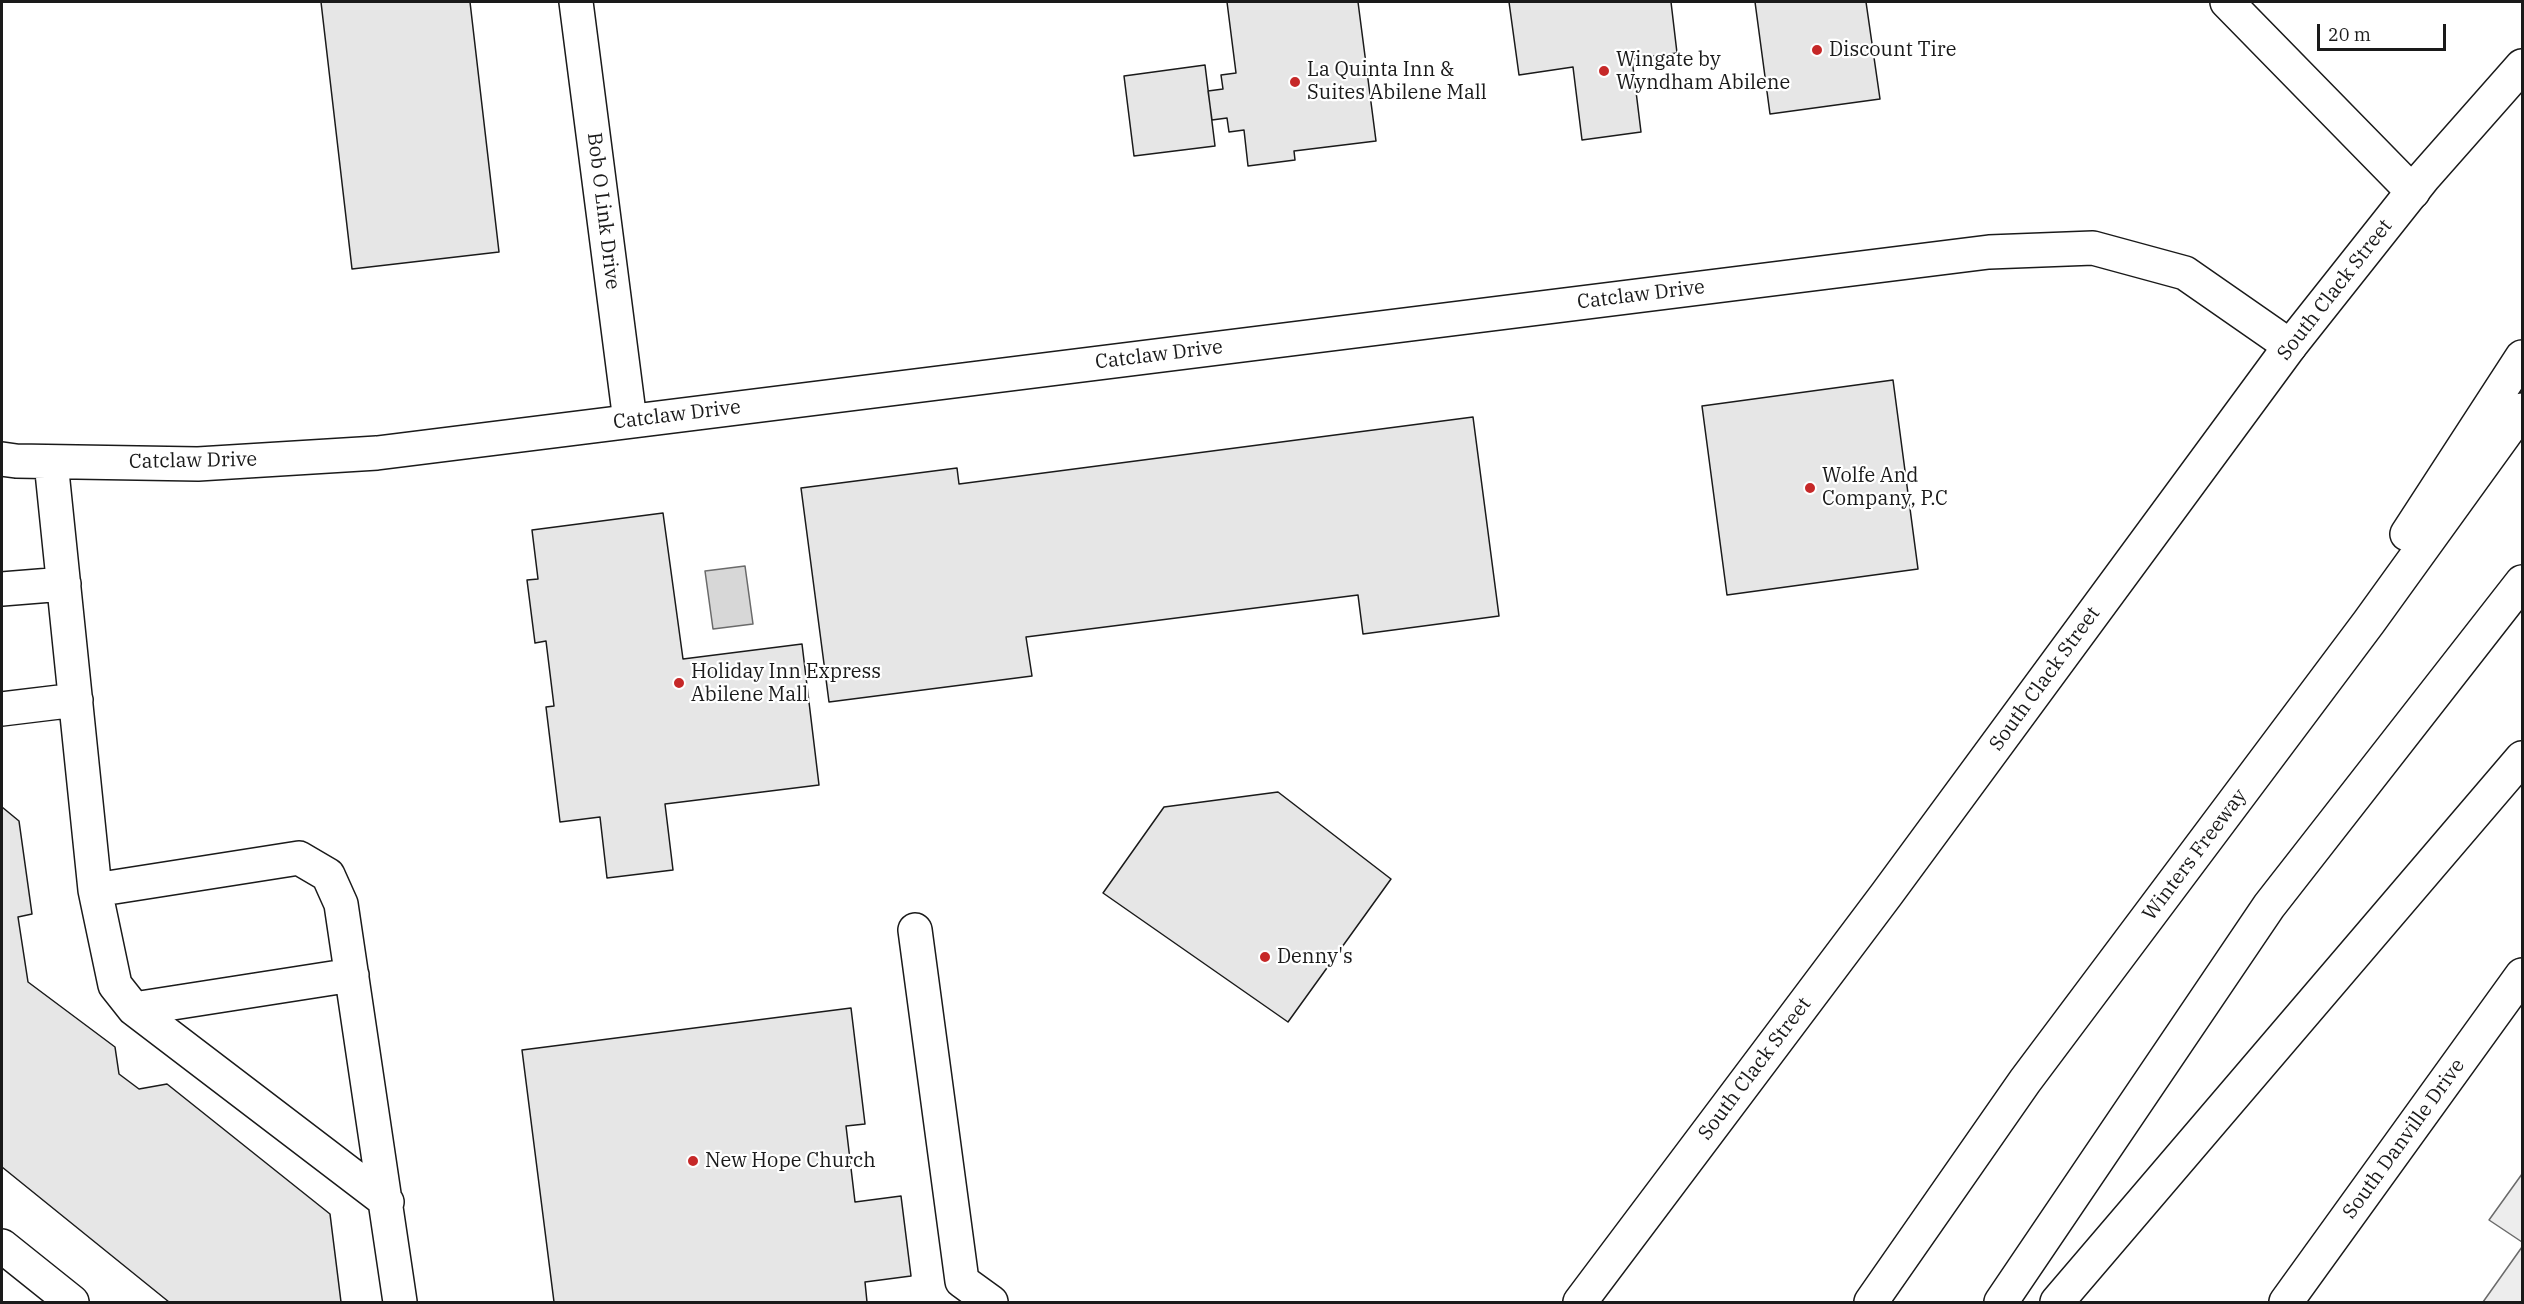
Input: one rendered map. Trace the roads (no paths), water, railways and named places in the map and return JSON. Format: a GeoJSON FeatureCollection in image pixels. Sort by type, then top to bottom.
{"type":"FeatureCollection","features":[{"type":"Feature","properties":{"kind":"main road","name":"Bob O Link Drive"},"geometry":{"type":"LineString","coordinates":[[576,2],[630,421]]}},
{"type":"Feature","properties":{"kind":"main road"},"geometry":{"type":"LineString","coordinates":[[2227,2],[2413,192]]}},
{"type":"Feature","properties":{"kind":"main road","name":"South Clack Street"},"geometry":{"type":"LineString","coordinates":[[1580,1302],[1893,885],[2290,346],[2413,192],[2523,66]]}},
{"type":"Feature","properties":{"kind":"main road","name":"Catclaw Drive"},"geometry":{"type":"LineString","coordinates":[[2,459],[198,464],[376,453],[1989,252],[2093,248],[2186,273],[2290,346]]}},
{"type":"Feature","properties":{"kind":"main road"},"geometry":{"type":"LineString","coordinates":[[2225,815],[2523,357]]}},
{"type":"Feature","properties":{"kind":"main road","name":"Winters Freeway"},"geometry":{"type":"LineString","coordinates":[[1871,1302],[2025,1081],[2369,622],[2523,410]]}},
{"type":"Feature","properties":{"kind":"main road"},"geometry":{"type":"LineString","coordinates":[[51,462],[95,890],[115,984],[134,1009],[387,1202]]}},
{"type":"Feature","properties":{"kind":"main road"},"geometry":{"type":"LineString","coordinates":[[2001,1302],[2269,906],[2523,582]]}},
{"type":"Feature","properties":{"kind":"main road"},"geometry":{"type":"LineString","coordinates":[[2,589],[64,584]]}},
{"type":"Feature","properties":{"kind":"main road"},"geometry":{"type":"LineString","coordinates":[[2,709],[76,700]]}},
{"type":"Feature","properties":{"kind":"main road"},"geometry":{"type":"LineString","coordinates":[[2057,1302],[2523,758]]}},
{"type":"Feature","properties":{"kind":"main road"},"geometry":{"type":"LineString","coordinates":[[95,890],[299,858],[328,875],[341,904],[387,1202],[400,1302]]}},
{"type":"Feature","properties":{"kind":"main road"},"geometry":{"type":"LineString","coordinates":[[915,930],[962,1281],[991,1302]]}},
{"type":"Feature","properties":{"kind":"main road"},"geometry":{"type":"LineString","coordinates":[[134,1009],[352,975]]}},
{"type":"Feature","properties":{"kind":"main road","name":"South Danville Drive"},"geometry":{"type":"LineString","coordinates":[[2286,1302],[2523,975]]}},
{"type":"Feature","properties":{"kind":"main road"},"geometry":{"type":"LineString","coordinates":[[2,1246],[72,1302]]}},
{"type":"Feature","properties":{"kind":"place","name":"Discount Tire"},"geometry":{"type":"Point","coordinates":[1817,50]}},
{"type":"Feature","properties":{"kind":"place","name":"Wingate by Wyndham Abilene"},"geometry":{"type":"Point","coordinates":[1604,71]}},
{"type":"Feature","properties":{"kind":"place","name":"La Quinta Inn & Suites Abilene Mall"},"geometry":{"type":"Point","coordinates":[1295,82]}},
{"type":"Feature","properties":{"kind":"place","name":"Wolfe And Company, P.C"},"geometry":{"type":"Point","coordinates":[1810,488]}},
{"type":"Feature","properties":{"kind":"place","name":"Holiday Inn Express Abilene Mall"},"geometry":{"type":"Point","coordinates":[679,683]}},
{"type":"Feature","properties":{"kind":"place","name":"Denny's"},"geometry":{"type":"Point","coordinates":[1265,957]}},
{"type":"Feature","properties":{"kind":"place","name":"New Hope Church"},"geometry":{"type":"Point","coordinates":[693,1161]}}]}
